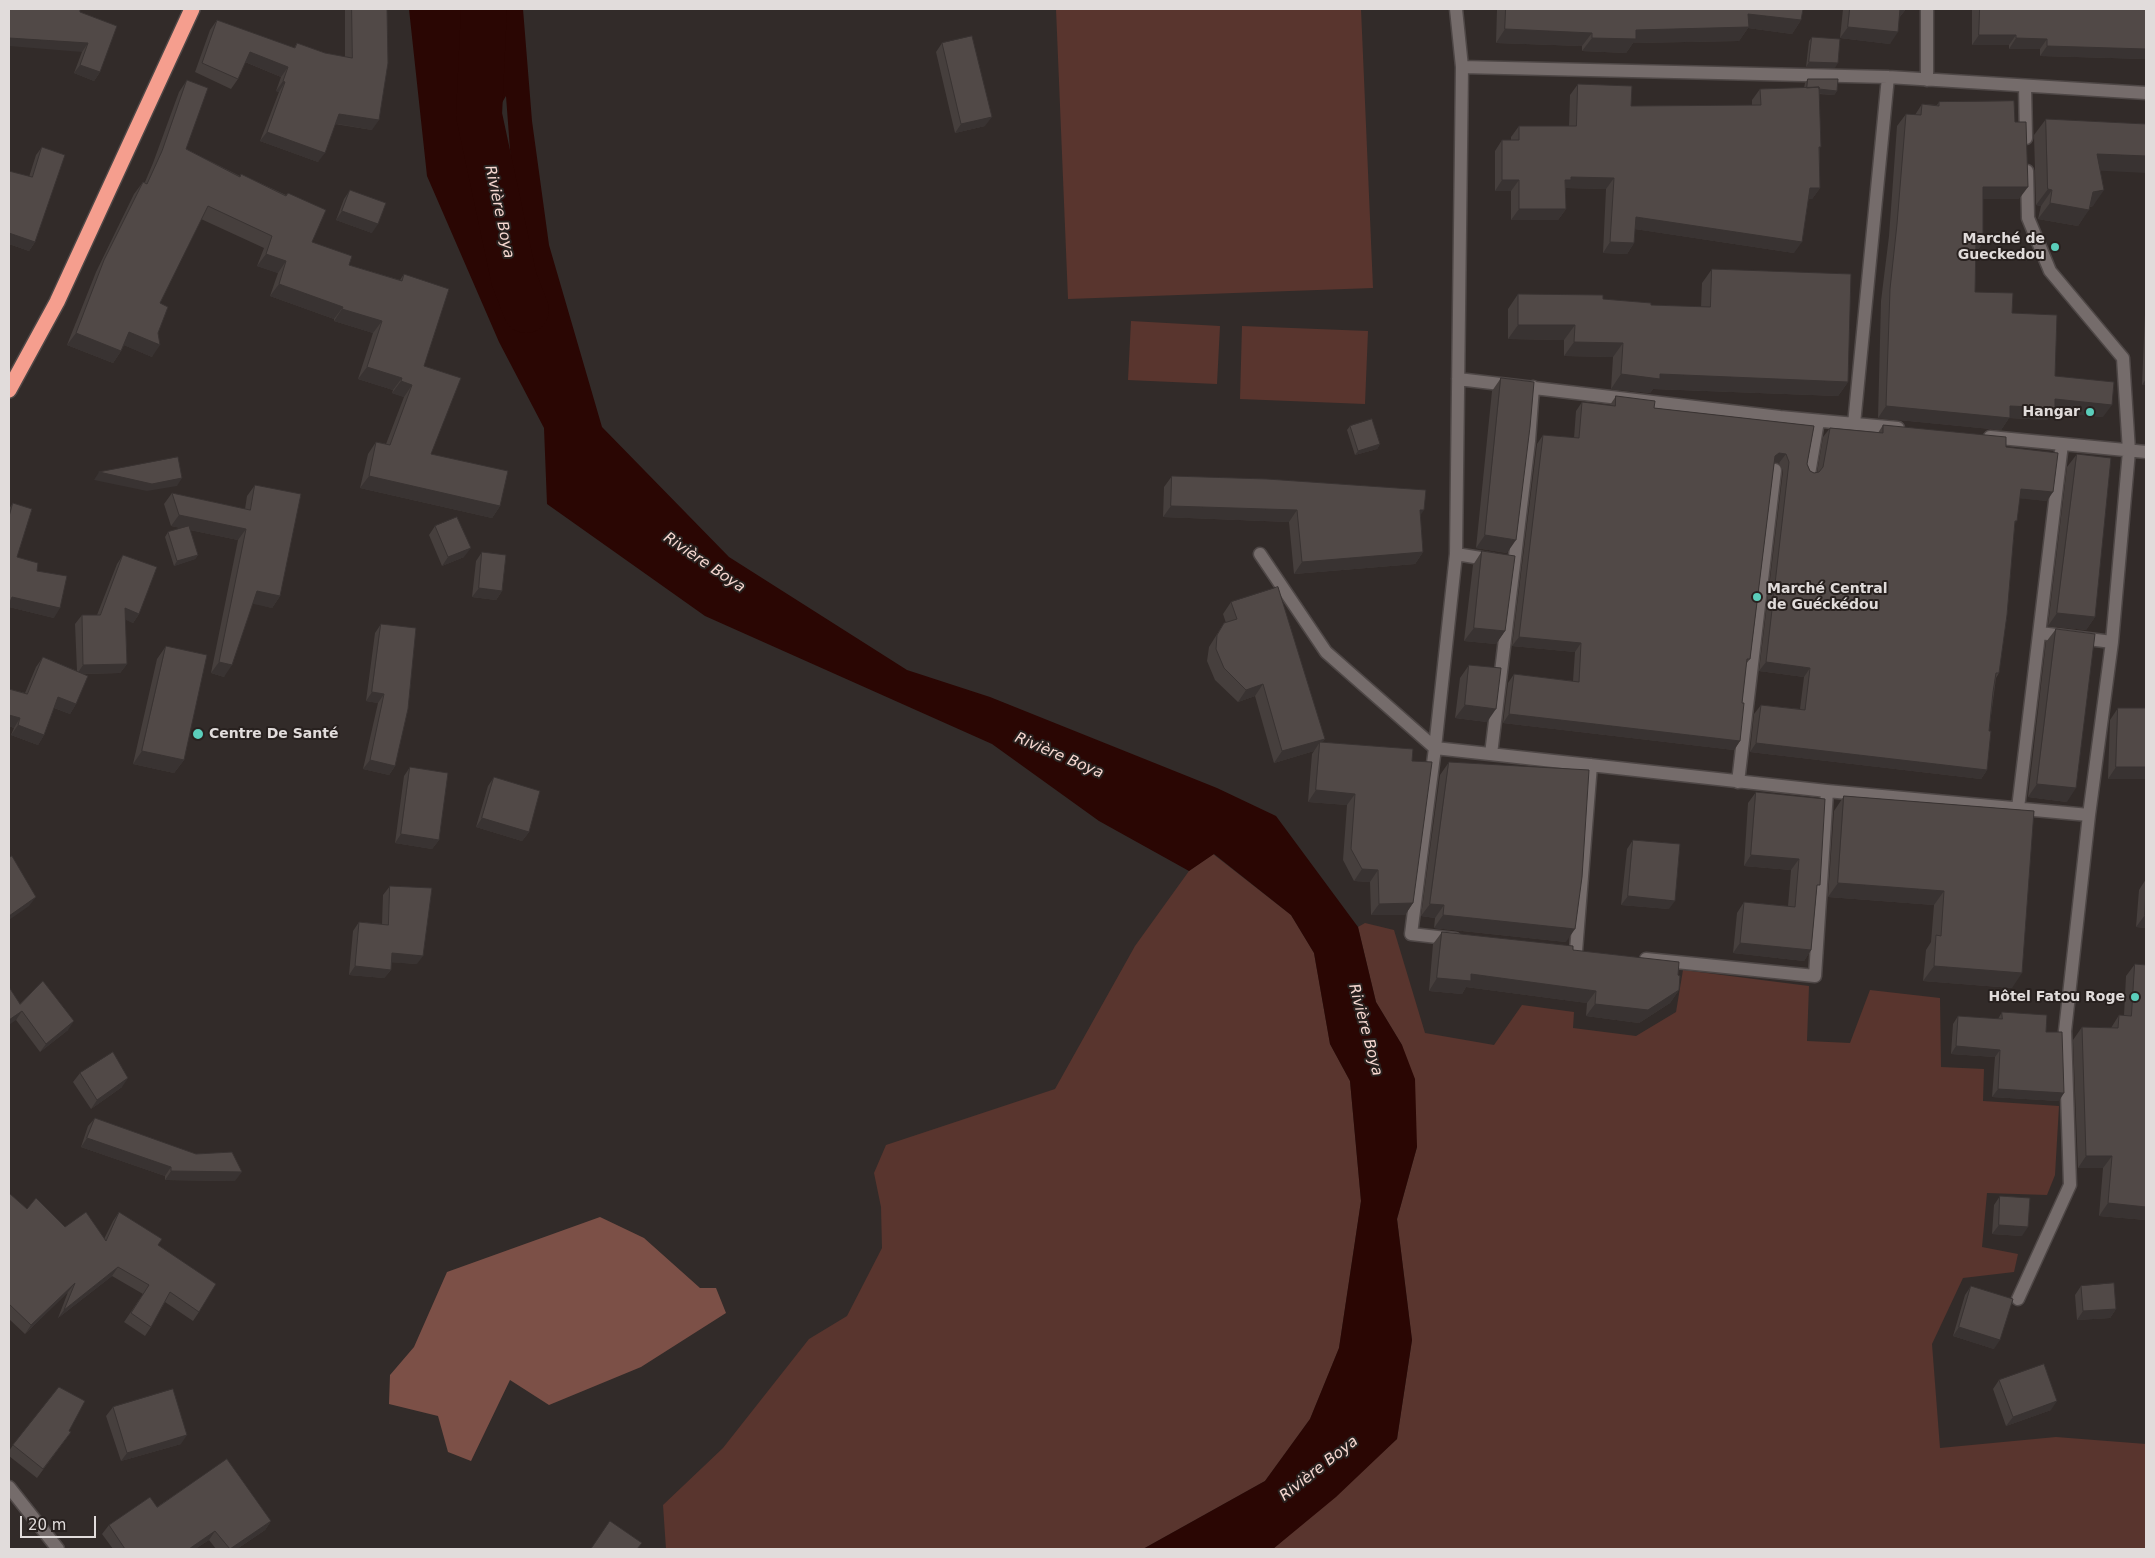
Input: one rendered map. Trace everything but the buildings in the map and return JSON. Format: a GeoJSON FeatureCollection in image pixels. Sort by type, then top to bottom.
{"type":"FeatureCollection","features":[{"type":"Feature","properties":{"kind":"highway"},"geometry":{"type":"LineString","coordinates":[[9,390],[57,302],[192,9]]}},
{"type":"Feature","properties":{"kind":"street"},"geometry":{"type":"LineString","coordinates":[[1456,9],[1462,67],[1456,554],[1435,748],[1411,934],[1471,940]]}},
{"type":"Feature","properties":{"kind":"street"},"geometry":{"type":"LineString","coordinates":[[1927,9],[1927,80]]}},
{"type":"Feature","properties":{"kind":"street"},"geometry":{"type":"LineString","coordinates":[[1462,67],[1888,77],[2146,93]]}},
{"type":"Feature","properties":{"kind":"street"},"geometry":{"type":"LineString","coordinates":[[1854,424],[1888,77]]}},
{"type":"Feature","properties":{"kind":"street"},"geometry":{"type":"LineString","coordinates":[[2018,1299],[2070,1185],[2065,1031],[2089,815],[2112,642],[2129,451],[2123,358],[2050,271],[2028,218],[2025,86]]}},
{"type":"Feature","properties":{"kind":"street"},"geometry":{"type":"LineString","coordinates":[[1458,379],[1913,430]]}},
{"type":"Feature","properties":{"kind":"street"},"geometry":{"type":"LineString","coordinates":[[1491,754],[1529,441],[1533,387]]}},
{"type":"Feature","properties":{"kind":"street"},"geometry":{"type":"LineString","coordinates":[[1808,474],[1818,420]]}},
{"type":"Feature","properties":{"kind":"street"},"geometry":{"type":"LineString","coordinates":[[1973,436],[2146,452]]}},
{"type":"Feature","properties":{"kind":"street"},"geometry":{"type":"LineString","coordinates":[[2018,808],[2062,444]]}},
{"type":"Feature","properties":{"kind":"street"},"geometry":{"type":"LineString","coordinates":[[1738,782],[1775,470]]}},
{"type":"Feature","properties":{"kind":"street"},"geometry":{"type":"LineString","coordinates":[[1260,554],[1326,652],[1435,748],[1738,782],[2089,815]]}},
{"type":"Feature","properties":{"kind":"street"},"geometry":{"type":"LineString","coordinates":[[1456,554],[1514,562]]}},
{"type":"Feature","properties":{"kind":"street"},"geometry":{"type":"LineString","coordinates":[[2040,633],[2112,642]]}},
{"type":"Feature","properties":{"kind":"street"},"geometry":{"type":"LineString","coordinates":[[1576,951],[1591,765]]}},
{"type":"Feature","properties":{"kind":"street"},"geometry":{"type":"LineString","coordinates":[[1633,957],[1815,976],[1827,791]]}},
{"type":"Feature","properties":{"kind":"street"},"geometry":{"type":"LineString","coordinates":[[9,1487],[58,1549]]}},
{"type":"Feature","properties":{"kind":"shaded area"},"geometry":{"type":"Polygon","coordinates":[[[1056,9],[1361,9],[1373,288],[1068,299],[1056,9]]]}},
{"type":"Feature","properties":{"kind":"shaded area"},"geometry":{"type":"Polygon","coordinates":[[[1131,321],[1220,326],[1217,384],[1128,380],[1131,321]]]}},
{"type":"Feature","properties":{"kind":"shaded area"},"geometry":{"type":"Polygon","coordinates":[[[1242,326],[1368,331],[1365,404],[1240,399],[1242,326]]]}},
{"type":"Feature","properties":{"kind":"shaded area"},"geometry":{"type":"Polygon","coordinates":[[[1213,854],[1291,915],[1314,953],[1330,1044],[1350,1081],[1361,1201],[1339,1348],[1310,1419],[1265,1481],[1143,1549],[666,1549],[663,1505],[723,1448],[809,1339],[847,1316],[882,1248],[881,1207],[874,1173],[886,1145],[1055,1089],[1135,946],[1189,871],[1213,854]]]}},
{"type":"Feature","properties":{"kind":"shaded area"},"geometry":{"type":"Polygon","coordinates":[[[1365,923],[1394,930],[1425,1033],[1494,1045],[1522,1005],[1574,1012],[1573,1028],[1636,1036],[1676,1012],[1683,970],[1809,986],[1807,1041],[1850,1043],[1870,990],[1940,998],[1941,1067],[1984,1069],[1983,1101],[2059,1106],[2055,1175],[2047,1195],[1987,1193],[1982,1247],[2018,1254],[2014,1272],[1963,1278],[1932,1344],[1940,1448],[2056,1437],[2146,1444],[2146,1549],[1273,1549],[1397,1439],[1412,1340],[1397,1219],[1417,1147],[1402,1045],[1376,1002],[1358,927],[1365,923]]]}},
{"type":"Feature","properties":{"kind":"shaded area"},"geometry":{"type":"Polygon","coordinates":[[[600,1217],[644,1238],[700,1288],[716,1288],[726,1313],[641,1367],[549,1405],[510,1380],[471,1461],[448,1452],[438,1416],[389,1404],[390,1375],[414,1347],[447,1272],[600,1217]]]}},
{"type":"Feature","properties":{"kind":"water"},"geometry":{"type":"Polygon","coordinates":[[[409,9],[523,9],[532,121],[549,245],[602,427],[729,557],[907,670],[990,697],[1217,788],[1276,816],[1358,927],[1376,1002],[1402,1045],[1415,1079],[1417,1147],[1397,1219],[1412,1340],[1397,1439],[1336,1497],[1273,1549],[1143,1549],[1265,1481],[1310,1419],[1339,1348],[1361,1201],[1350,1081],[1330,1044],[1314,953],[1291,915],[1214,854],[1189,871],[1099,821],[992,744],[705,616],[547,504],[544,428],[499,342],[427,176],[409,9]],[[506,96],[478,143],[471,168],[507,250],[513,252],[517,243],[506,96]]]}},
{"type":"Feature","properties":{"kind":"waterway","name":"Rivière Boya"},"geometry":{"type":"LineString","coordinates":[[484,9],[479,115],[514,279],[526,310]]}},
{"type":"Feature","properties":{"kind":"place","name":"Marché de Gueckedou"},"geometry":{"type":"Point","coordinates":[2055,247]}},
{"type":"Feature","properties":{"kind":"place","name":"Hangar"},"geometry":{"type":"Point","coordinates":[2090,412]}},
{"type":"Feature","properties":{"kind":"place","name":"Marché Central de Guéckédou"},"geometry":{"type":"Point","coordinates":[1757,597]}},
{"type":"Feature","properties":{"kind":"place","name":"Centre De Santé"},"geometry":{"type":"Point","coordinates":[198,734]}},
{"type":"Feature","properties":{"kind":"place","name":"Hôtel Fatou Roge"},"geometry":{"type":"Point","coordinates":[2135,997]}}]}
